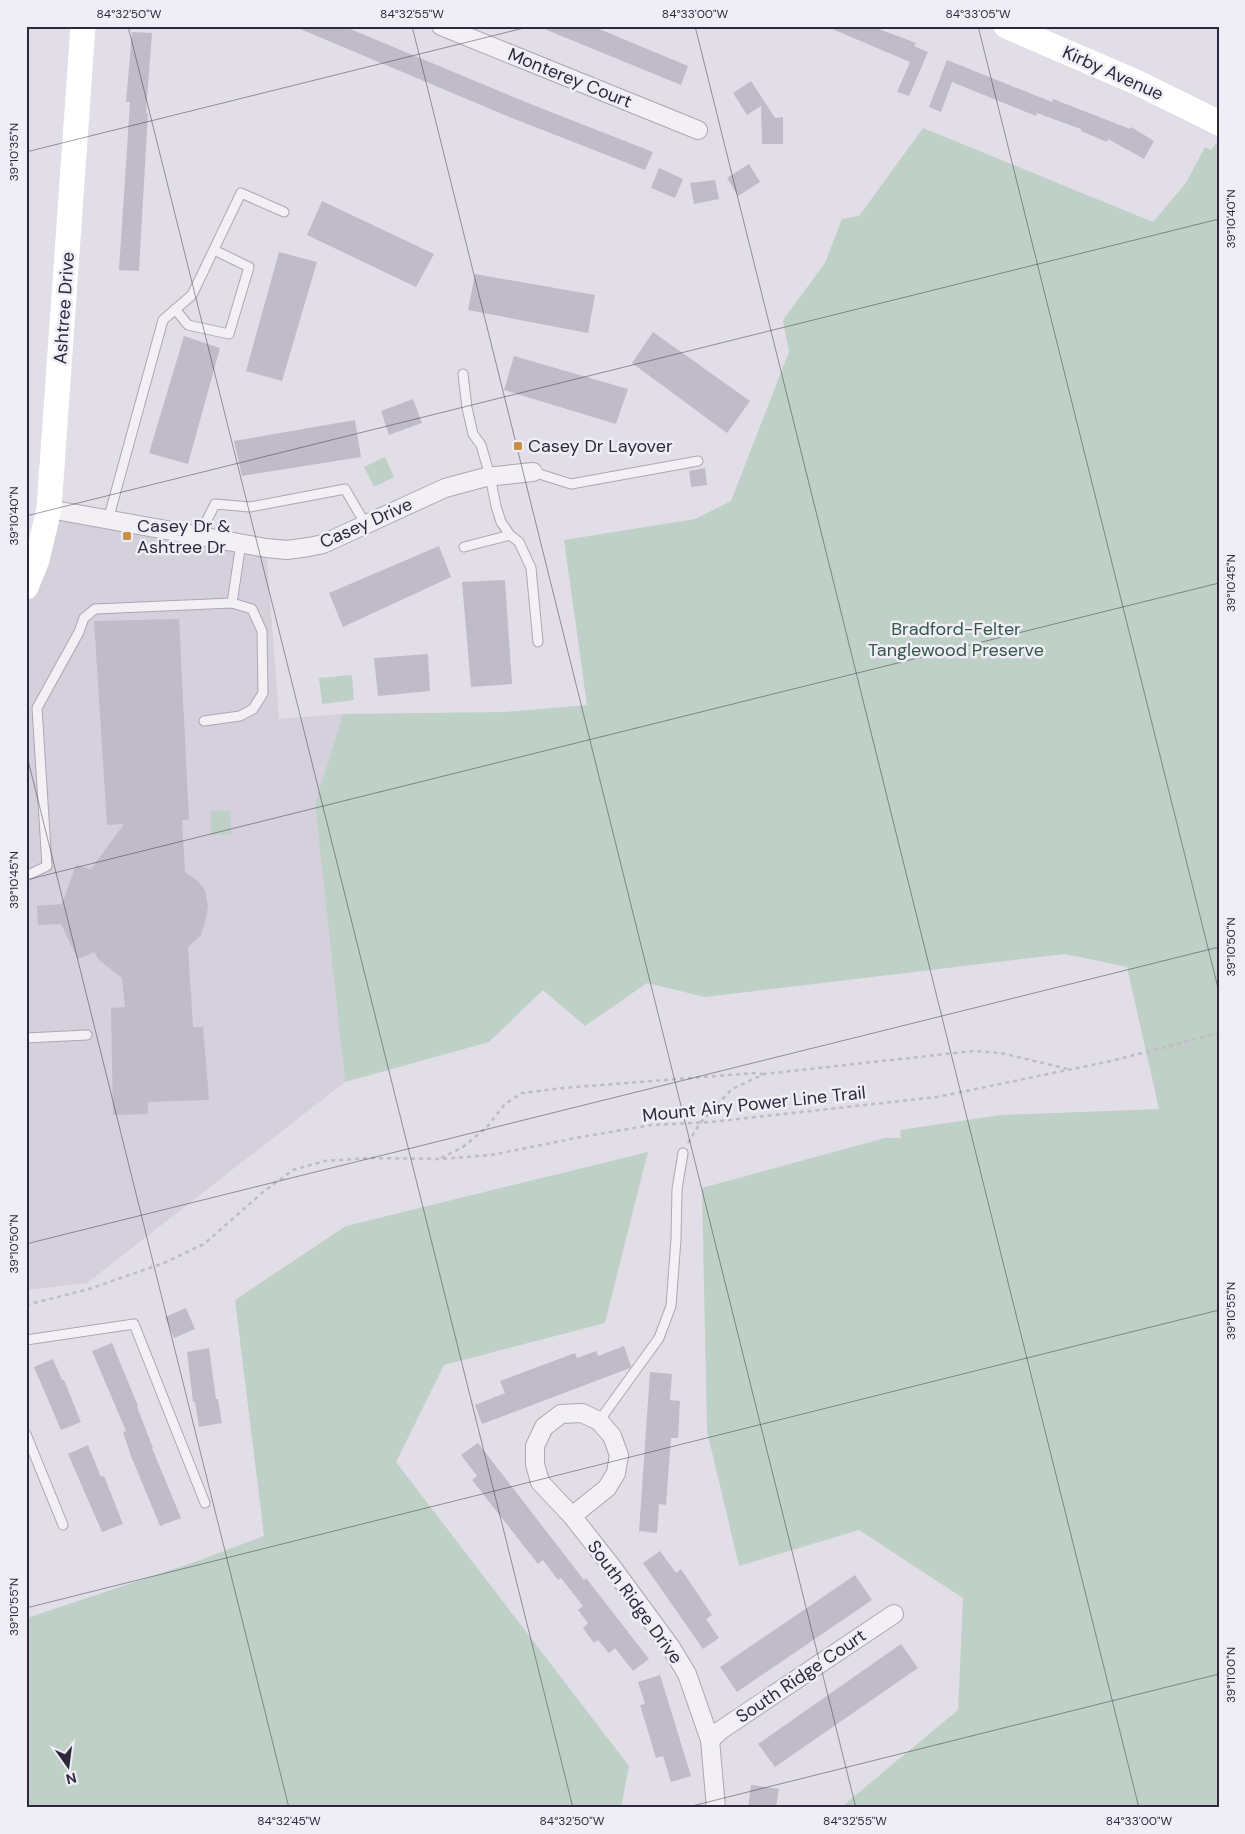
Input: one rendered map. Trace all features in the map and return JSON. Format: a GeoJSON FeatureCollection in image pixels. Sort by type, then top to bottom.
{"type":"FeatureCollection","features":[{"type":"Feature","properties":{"kind":"street","name":"Ashtree Drive"},"geometry":{"type":"LineString","coordinates":[[26,587],[37,560],[49,510],[83,26]]}},
{"type":"Feature","properties":{"kind":"street","name":"Monterey Court"},"geometry":{"type":"LineString","coordinates":[[441,26],[698,130]]}},
{"type":"Feature","properties":{"kind":"street","name":"Kirby Avenue"},"geometry":{"type":"LineString","coordinates":[[1006,26],[1136,82],[1219,123]]}},
{"type":"Feature","properties":{"kind":"street","name":"Casey Drive"},"geometry":{"type":"LineString","coordinates":[[49,510],[266,548],[287,550],[309,548],[337,538],[445,488],[465,481],[490,476],[533,472]]}},
{"type":"Feature","properties":{"kind":"street","name":"South Ridge Drive"},"geometry":{"type":"LineString","coordinates":[[600,1421],[582,1414],[560,1414],[544,1427],[534,1446],[535,1464],[540,1482],[572,1516],[670,1646],[687,1674],[710,1740],[716,1808]]}},
{"type":"Feature","properties":{"kind":"street"},"geometry":{"type":"LineString","coordinates":[[572,1516],[607,1488],[616,1473],[619,1456],[612,1436],[600,1421]]}},
{"type":"Feature","properties":{"kind":"street","name":"South Ridge Court"},"geometry":{"type":"LineString","coordinates":[[710,1740],[721,1730],[894,1614]]}},
{"type":"Feature","properties":{"kind":"lane"},"geometry":{"type":"LineString","coordinates":[[108,520],[163,320],[192,295],[241,193],[284,212]]}},
{"type":"Feature","properties":{"kind":"lane"},"geometry":{"type":"LineString","coordinates":[[176,309],[188,324],[229,334],[249,267],[214,250]]}},
{"type":"Feature","properties":{"kind":"lane"},"geometry":{"type":"LineString","coordinates":[[463,374],[467,408],[473,434],[481,446],[501,522],[510,535],[519,542],[531,568],[538,642]]}},
{"type":"Feature","properties":{"kind":"lane"},"geometry":{"type":"LineString","coordinates":[[533,472],[571,484],[698,461]]}},
{"type":"Feature","properties":{"kind":"lane"},"geometry":{"type":"LineString","coordinates":[[199,536],[215,504],[250,507],[345,489],[366,525]]}},
{"type":"Feature","properties":{"kind":"lane"},"geometry":{"type":"LineString","coordinates":[[464,547],[510,535]]}},
{"type":"Feature","properties":{"kind":"lane"},"geometry":{"type":"LineString","coordinates":[[232,603],[240,543]]}},
{"type":"Feature","properties":{"kind":"lane"},"geometry":{"type":"LineString","coordinates":[[26,876],[47,866],[37,708],[79,632],[84,618],[95,609],[232,603],[252,609],[262,631],[263,694],[253,708],[240,716],[204,722]]}},
{"type":"Feature","properties":{"kind":"lane"},"geometry":{"type":"LineString","coordinates":[[26,1038],[87,1035]]}},
{"type":"Feature","properties":{"kind":"lane"},"geometry":{"type":"LineString","coordinates":[[600,1421],[659,1338],[671,1306],[676,1239],[677,1188],[683,1153]]}},
{"type":"Feature","properties":{"kind":"lane"},"geometry":{"type":"LineString","coordinates":[[26,1340],[134,1324],[205,1503]]}},
{"type":"Feature","properties":{"kind":"lane"},"geometry":{"type":"LineString","coordinates":[[26,1434],[63,1525]]}},
{"type":"Feature","properties":{"kind":"path","name":"Mount Airy Power Line Trail"},"geometry":{"type":"LineString","coordinates":[[26,1305],[89,1289],[164,1262],[204,1244],[263,1192],[293,1170],[324,1160],[370,1158],[440,1159],[491,1155],[581,1137],[652,1126],[700,1123],[937,1097],[1111,1061],[1219,1033]]}},
{"type":"Feature","properties":{"kind":"path","name":"Mount Airy Power Line Trail"},"geometry":{"type":"LineString","coordinates":[[440,1159],[463,1147],[487,1127],[505,1104],[522,1094],[563,1088],[688,1077],[764,1074],[973,1052],[1001,1053],[1070,1070]]}},
{"type":"Feature","properties":{"kind":"path"},"geometry":{"type":"LineString","coordinates":[[683,1153],[700,1123],[732,1089],[764,1074]]}},
{"type":"Feature","properties":{"kind":"shaded area"},"geometry":{"type":"Polygon","coordinates":[[[49,509],[266,548],[279,719],[343,714],[315,804],[345,1082],[87,1283],[26,1290],[26,587],[49,509]]]}},
{"type":"Feature","properties":{"kind":"green space","name":"Bradford-Felter Tanglewood Preserve"},"geometry":{"type":"Polygon","coordinates":[[[923,128],[1153,222],[1186,183],[1205,147],[1211,150],[1219,140],[1219,1808],[840,1808],[958,1710],[963,1598],[859,1530],[739,1566],[707,1431],[702,1188],[885,1138],[901,1138],[900,1130],[1001,1115],[1159,1109],[1127,967],[1065,954],[705,997],[647,983],[585,1026],[543,990],[489,1042],[345,1082],[315,804],[343,714],[505,712],[587,705],[564,540],[695,519],[731,501],[789,352],[783,320],[825,263],[842,219],[859,216],[923,128]]]}},
{"type":"Feature","properties":{"kind":"green space"},"geometry":{"type":"Polygon","coordinates":[[[385,457],[394,477],[374,487],[364,467],[385,457]]]}},
{"type":"Feature","properties":{"kind":"green space"},"geometry":{"type":"Polygon","coordinates":[[[352,675],[354,700],[322,704],[319,678],[352,675]]]}},
{"type":"Feature","properties":{"kind":"green space"},"geometry":{"type":"Polygon","coordinates":[[[230,810],[231,834],[211,835],[211,811],[230,810]]]}},
{"type":"Feature","properties":{"kind":"green space"},"geometry":{"type":"Polygon","coordinates":[[[648,1152],[605,1323],[444,1365],[396,1462],[629,1766],[621,1808],[26,1808],[26,1613],[30,1617],[192,1563],[264,1536],[235,1300],[346,1226],[648,1152]]]}},
{"type":"Feature","properties":{"kind":"building"},"geometry":{"type":"Polygon","coordinates":[[[293,26],[343,26],[528,103],[653,152],[645,170],[512,118],[293,26]]]}},
{"type":"Feature","properties":{"kind":"building"},"geometry":{"type":"Polygon","coordinates":[[[537,26],[592,26],[688,66],[681,85],[537,26]]]}},
{"type":"Feature","properties":{"kind":"building"},"geometry":{"type":"Polygon","coordinates":[[[825,26],[871,26],[916,43],[914,46],[928,52],[909,96],[897,92],[910,62],[825,26]]]}},
{"type":"Feature","properties":{"kind":"building"},"geometry":{"type":"Polygon","coordinates":[[[132,32],[152,33],[146,113],[148,113],[139,271],[119,270],[130,102],[126,102],[132,32]]]}},
{"type":"Feature","properties":{"kind":"building"},"geometry":{"type":"Polygon","coordinates":[[[947,60],[1052,102],[1053,99],[1130,129],[1131,127],[1154,141],[1144,159],[1108,139],[1107,142],[1081,131],[1081,129],[1037,113],[1036,116],[952,82],[941,112],[929,107],[947,60]]]}},
{"type":"Feature","properties":{"kind":"building"},"geometry":{"type":"Polygon","coordinates":[[[751,81],[775,118],[783,117],[783,144],[762,144],[761,106],[747,115],[733,93],[751,81]]]}},
{"type":"Feature","properties":{"kind":"building"},"geometry":{"type":"Polygon","coordinates":[[[749,164],[760,182],[738,196],[727,178],[749,164]]]}},
{"type":"Feature","properties":{"kind":"building"},"geometry":{"type":"Polygon","coordinates":[[[659,168],[683,179],[675,198],[651,188],[659,168]]]}},
{"type":"Feature","properties":{"kind":"building"},"geometry":{"type":"Polygon","coordinates":[[[715,180],[719,199],[694,204],[690,183],[715,180]]]}},
{"type":"Feature","properties":{"kind":"building"},"geometry":{"type":"Polygon","coordinates":[[[322,201],[434,254],[416,287],[307,235],[322,201]]]}},
{"type":"Feature","properties":{"kind":"building"},"geometry":{"type":"Polygon","coordinates":[[[279,252],[317,262],[282,381],[246,371],[279,252]]]}},
{"type":"Feature","properties":{"kind":"building"},"geometry":{"type":"Polygon","coordinates":[[[475,274],[595,295],[588,333],[468,310],[475,274]]]}},
{"type":"Feature","properties":{"kind":"building"},"geometry":{"type":"Polygon","coordinates":[[[653,332],[750,401],[727,433],[632,363],[653,332]]]}},
{"type":"Feature","properties":{"kind":"building"},"geometry":{"type":"Polygon","coordinates":[[[184,336],[220,348],[188,464],[149,453],[184,336]]]}},
{"type":"Feature","properties":{"kind":"building"},"geometry":{"type":"Polygon","coordinates":[[[514,356],[628,389],[616,424],[504,390],[514,356]]]}},
{"type":"Feature","properties":{"kind":"building"},"geometry":{"type":"Polygon","coordinates":[[[413,399],[422,423],[389,435],[381,411],[413,399]]]}},
{"type":"Feature","properties":{"kind":"building"},"geometry":{"type":"Polygon","coordinates":[[[355,420],[361,457],[242,476],[234,441],[355,420]]]}},
{"type":"Feature","properties":{"kind":"building"},"geometry":{"type":"Polygon","coordinates":[[[705,468],[707,485],[691,487],[689,471],[705,468]]]}},
{"type":"Feature","properties":{"kind":"building"},"geometry":{"type":"Polygon","coordinates":[[[439,546],[451,577],[343,627],[329,593],[439,546]]]}},
{"type":"Feature","properties":{"kind":"building"},"geometry":{"type":"Polygon","coordinates":[[[505,580],[512,684],[471,687],[462,582],[505,580]]]}},
{"type":"Feature","properties":{"kind":"building"},"geometry":{"type":"Polygon","coordinates":[[[179,619],[189,820],[182,820],[185,872],[198,881],[205,891],[208,906],[201,935],[188,947],[193,1027],[203,1027],[209,1100],[148,1102],[148,1114],[113,1115],[111,1008],[125,1007],[122,978],[99,960],[94,952],[78,959],[61,924],[38,925],[37,906],[62,904],[76,865],[91,869],[124,824],[107,825],[94,621],[179,619]]]}},
{"type":"Feature","properties":{"kind":"building"},"geometry":{"type":"Polygon","coordinates":[[[428,654],[430,691],[378,696],[374,658],[428,654]]]}},
{"type":"Feature","properties":{"kind":"building"},"geometry":{"type":"Polygon","coordinates":[[[186,1308],[195,1329],[174,1338],[165,1317],[186,1308]]]}},
{"type":"Feature","properties":{"kind":"building"},"geometry":{"type":"Polygon","coordinates":[[[112,1343],[181,1518],[160,1526],[131,1456],[123,1432],[126,1431],[92,1351],[112,1343]]]}},
{"type":"Feature","properties":{"kind":"building"},"geometry":{"type":"Polygon","coordinates":[[[624,1346],[630,1368],[482,1424],[475,1405],[505,1393],[500,1381],[575,1353],[577,1358],[596,1351],[598,1356],[624,1346]]]}},
{"type":"Feature","properties":{"kind":"building"},"geometry":{"type":"Polygon","coordinates":[[[209,1348],[216,1399],[218,1399],[222,1423],[199,1427],[195,1402],[193,1402],[187,1352],[209,1348]]]}},
{"type":"Feature","properties":{"kind":"building"},"geometry":{"type":"Polygon","coordinates":[[[53,1359],[62,1380],[64,1380],[81,1422],[61,1430],[34,1367],[53,1359]]]}},
{"type":"Feature","properties":{"kind":"building"},"geometry":{"type":"Polygon","coordinates":[[[650,1372],[672,1374],[670,1400],[680,1401],[678,1438],[671,1438],[666,1505],[659,1504],[657,1533],[639,1531],[650,1372]]]}},
{"type":"Feature","properties":{"kind":"building"},"geometry":{"type":"Polygon","coordinates":[[[478,1443],[584,1580],[586,1578],[649,1659],[633,1671],[615,1648],[609,1653],[598,1640],[594,1643],[583,1628],[588,1623],[578,1610],[583,1606],[561,1578],[558,1580],[543,1560],[538,1564],[472,1480],[477,1476],[461,1455],[478,1443]]]}},
{"type":"Feature","properties":{"kind":"building"},"geometry":{"type":"Polygon","coordinates":[[[88,1445],[101,1477],[104,1476],[123,1524],[102,1532],[68,1454],[88,1445]]]}},
{"type":"Feature","properties":{"kind":"building"},"geometry":{"type":"Polygon","coordinates":[[[660,1551],[676,1573],[681,1569],[712,1615],[706,1619],[719,1638],[703,1649],[643,1563],[660,1551]]]}},
{"type":"Feature","properties":{"kind":"building"},"geometry":{"type":"Polygon","coordinates":[[[855,1575],[872,1600],[737,1692],[720,1667],[855,1575]]]}},
{"type":"Feature","properties":{"kind":"building"},"geometry":{"type":"Polygon","coordinates":[[[901,1644],[918,1668],[775,1767],[758,1744],[901,1644]]]}},
{"type":"Feature","properties":{"kind":"building"},"geometry":{"type":"Polygon","coordinates":[[[660,1675],[691,1776],[671,1782],[663,1756],[656,1758],[640,1705],[645,1704],[638,1682],[660,1675]]]}},
{"type":"Feature","properties":{"kind":"building"},"geometry":{"type":"Polygon","coordinates":[[[751,1785],[779,1789],[776,1808],[748,1808],[751,1785]]]}},
{"type":"Feature","properties":{"kind":"place","name":"Casey Dr Layover"},"geometry":{"type":"Point","coordinates":[518,446]}},
{"type":"Feature","properties":{"kind":"place","name":"Casey Dr & Ashtree Dr"},"geometry":{"type":"Point","coordinates":[127,536]}}]}
